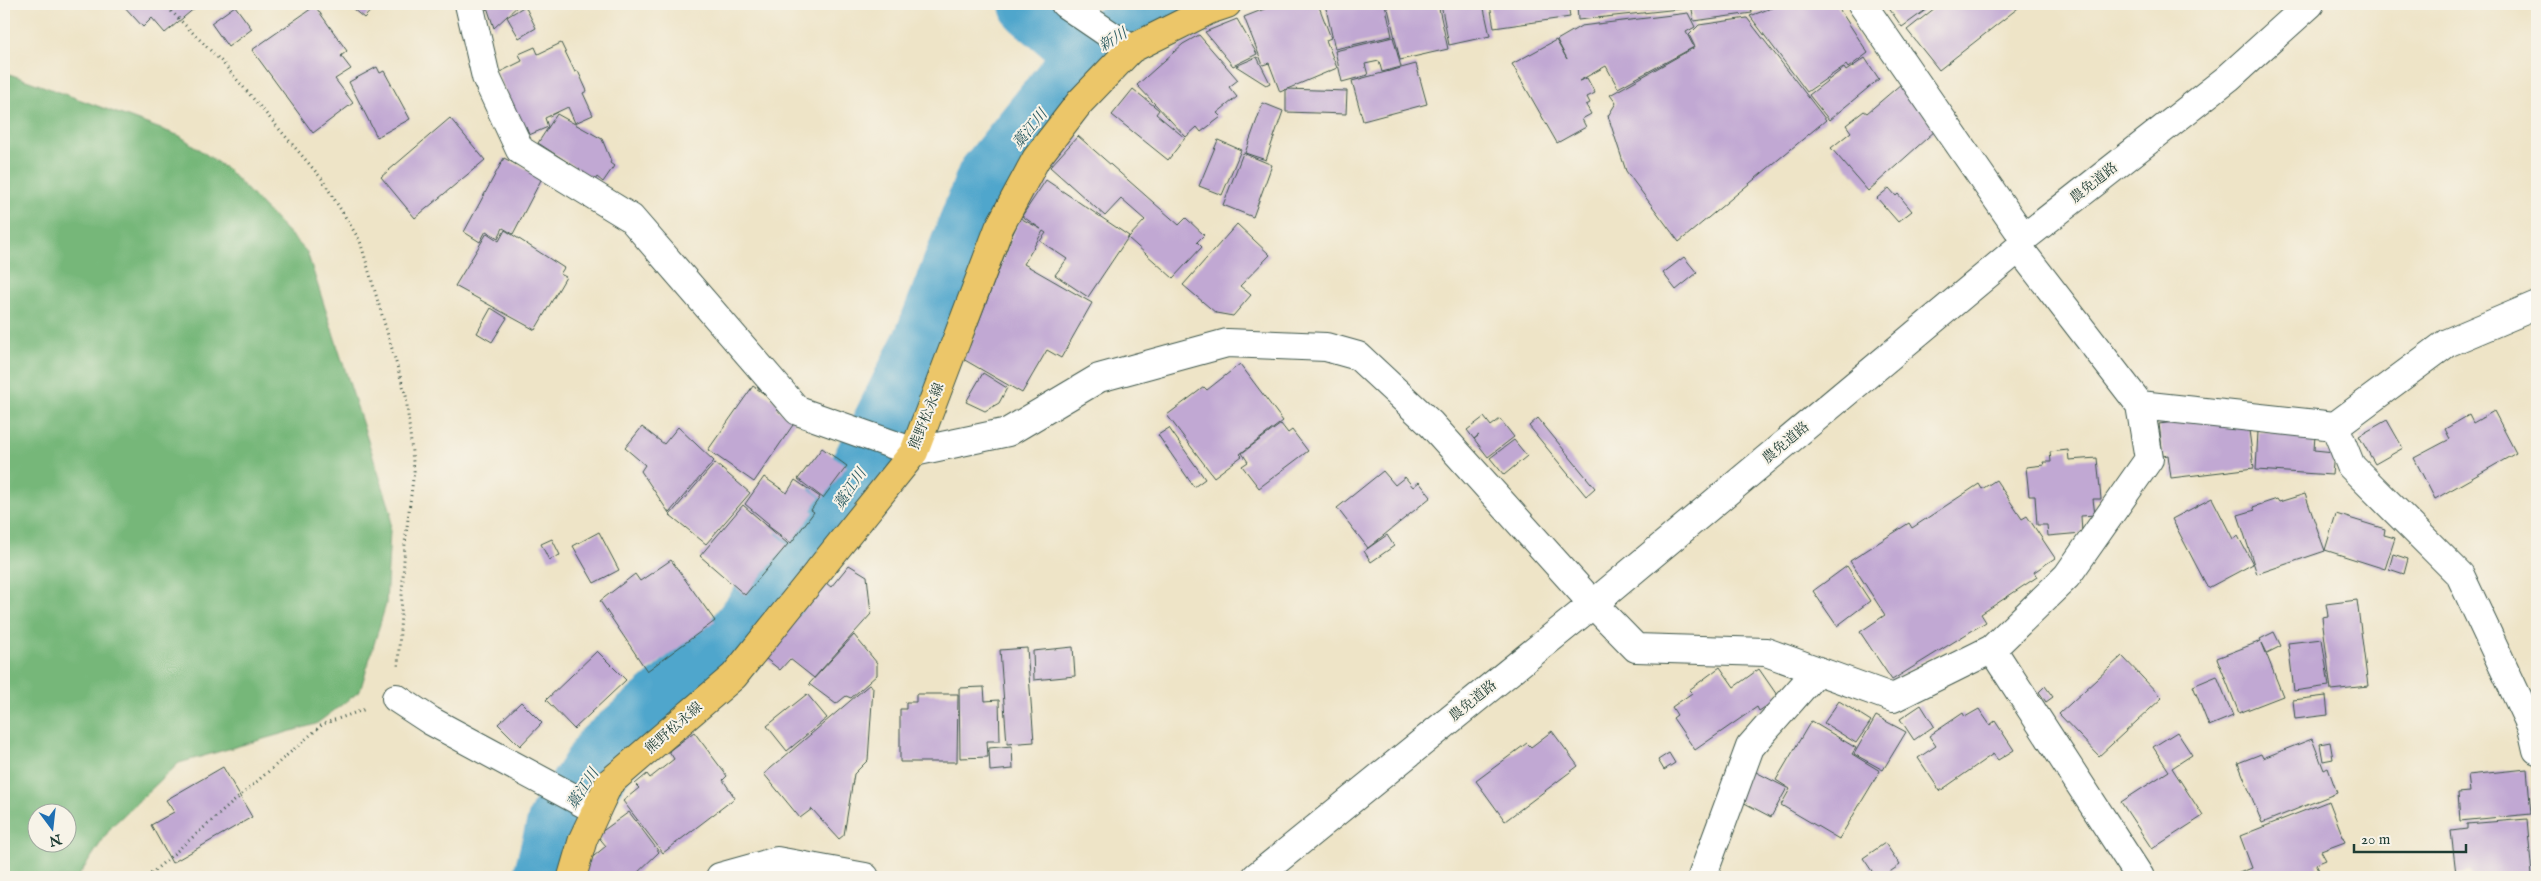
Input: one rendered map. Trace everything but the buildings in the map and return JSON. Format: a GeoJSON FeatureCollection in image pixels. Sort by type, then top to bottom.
{"type":"FeatureCollection","features":[{"type":"Feature","properties":{"kind":"main road","name":"熊野松永線"},"geometry":{"type":"LineString","coordinates":[[572,877],[589,806],[609,783],[734,676],[891,444],[1031,168],[1080,102],[1131,49],[1209,10],[1227,4]]}},
{"type":"Feature","properties":{"kind":"street"},"geometry":{"type":"LineString","coordinates":[[469,4],[486,77],[520,150],[631,218],[798,411],[891,444],[1008,432],[1098,378],[1227,344],[1326,346],[1358,356],[1431,424],[1593,604],[1636,648],[1766,652],[1893,698],[1992,649],[2068,576],[2149,459],[2140,405],[2021,243],[1862,4]]}},
{"type":"Feature","properties":{"kind":"street"},"geometry":{"type":"LineString","coordinates":[[1065,4],[1131,49]]}},
{"type":"Feature","properties":{"kind":"street","name":"農免道路"},"geometry":{"type":"LineString","coordinates":[[1256,877],[1593,604],[2021,243],[2228,78],[2310,4]]}},
{"type":"Feature","properties":{"kind":"street"},"geometry":{"type":"LineString","coordinates":[[2140,405],[2335,426],[2447,343],[2537,305]]}},
{"type":"Feature","properties":{"kind":"street"},"geometry":{"type":"LineString","coordinates":[[2335,426],[2351,466],[2460,575],[2535,735]]}},
{"type":"Feature","properties":{"kind":"street"},"geometry":{"type":"LineString","coordinates":[[1992,649],[2140,877]]}},
{"type":"Feature","properties":{"kind":"street"},"geometry":{"type":"LineString","coordinates":[[1702,877],[1750,747],[1817,671]]}},
{"type":"Feature","properties":{"kind":"street"},"geometry":{"type":"LineString","coordinates":[[396,698],[431,721],[589,806]]}},
{"type":"Feature","properties":{"kind":"street"},"geometry":{"type":"LineString","coordinates":[[720,877],[777,861],[865,877]]}},
{"type":"Feature","properties":{"kind":"path"},"geometry":{"type":"LineString","coordinates":[[147,877],[323,724],[396,698],[405,542],[414,471],[406,396],[360,241],[322,179],[221,61],[164,4]]}},
{"type":"Feature","properties":{"kind":"green space"},"geometry":{"type":"Polygon","coordinates":[[[4,72],[180,136],[228,170],[307,252],[391,512],[386,604],[360,691],[316,724],[179,763],[112,826],[78,877],[4,877],[4,72]]]}},
{"type":"Feature","properties":{"kind":"waterway","name":"新川"},"geometry":{"type":"LineString","coordinates":[[1033,4],[1091,53]]}},
{"type":"Feature","properties":{"kind":"waterway","name":"藁江川"},"geometry":{"type":"LineString","coordinates":[[547,877],[561,823],[606,753],[737,641],[859,479],[928,340],[990,179],[1091,53],[1175,4]]}}]}
